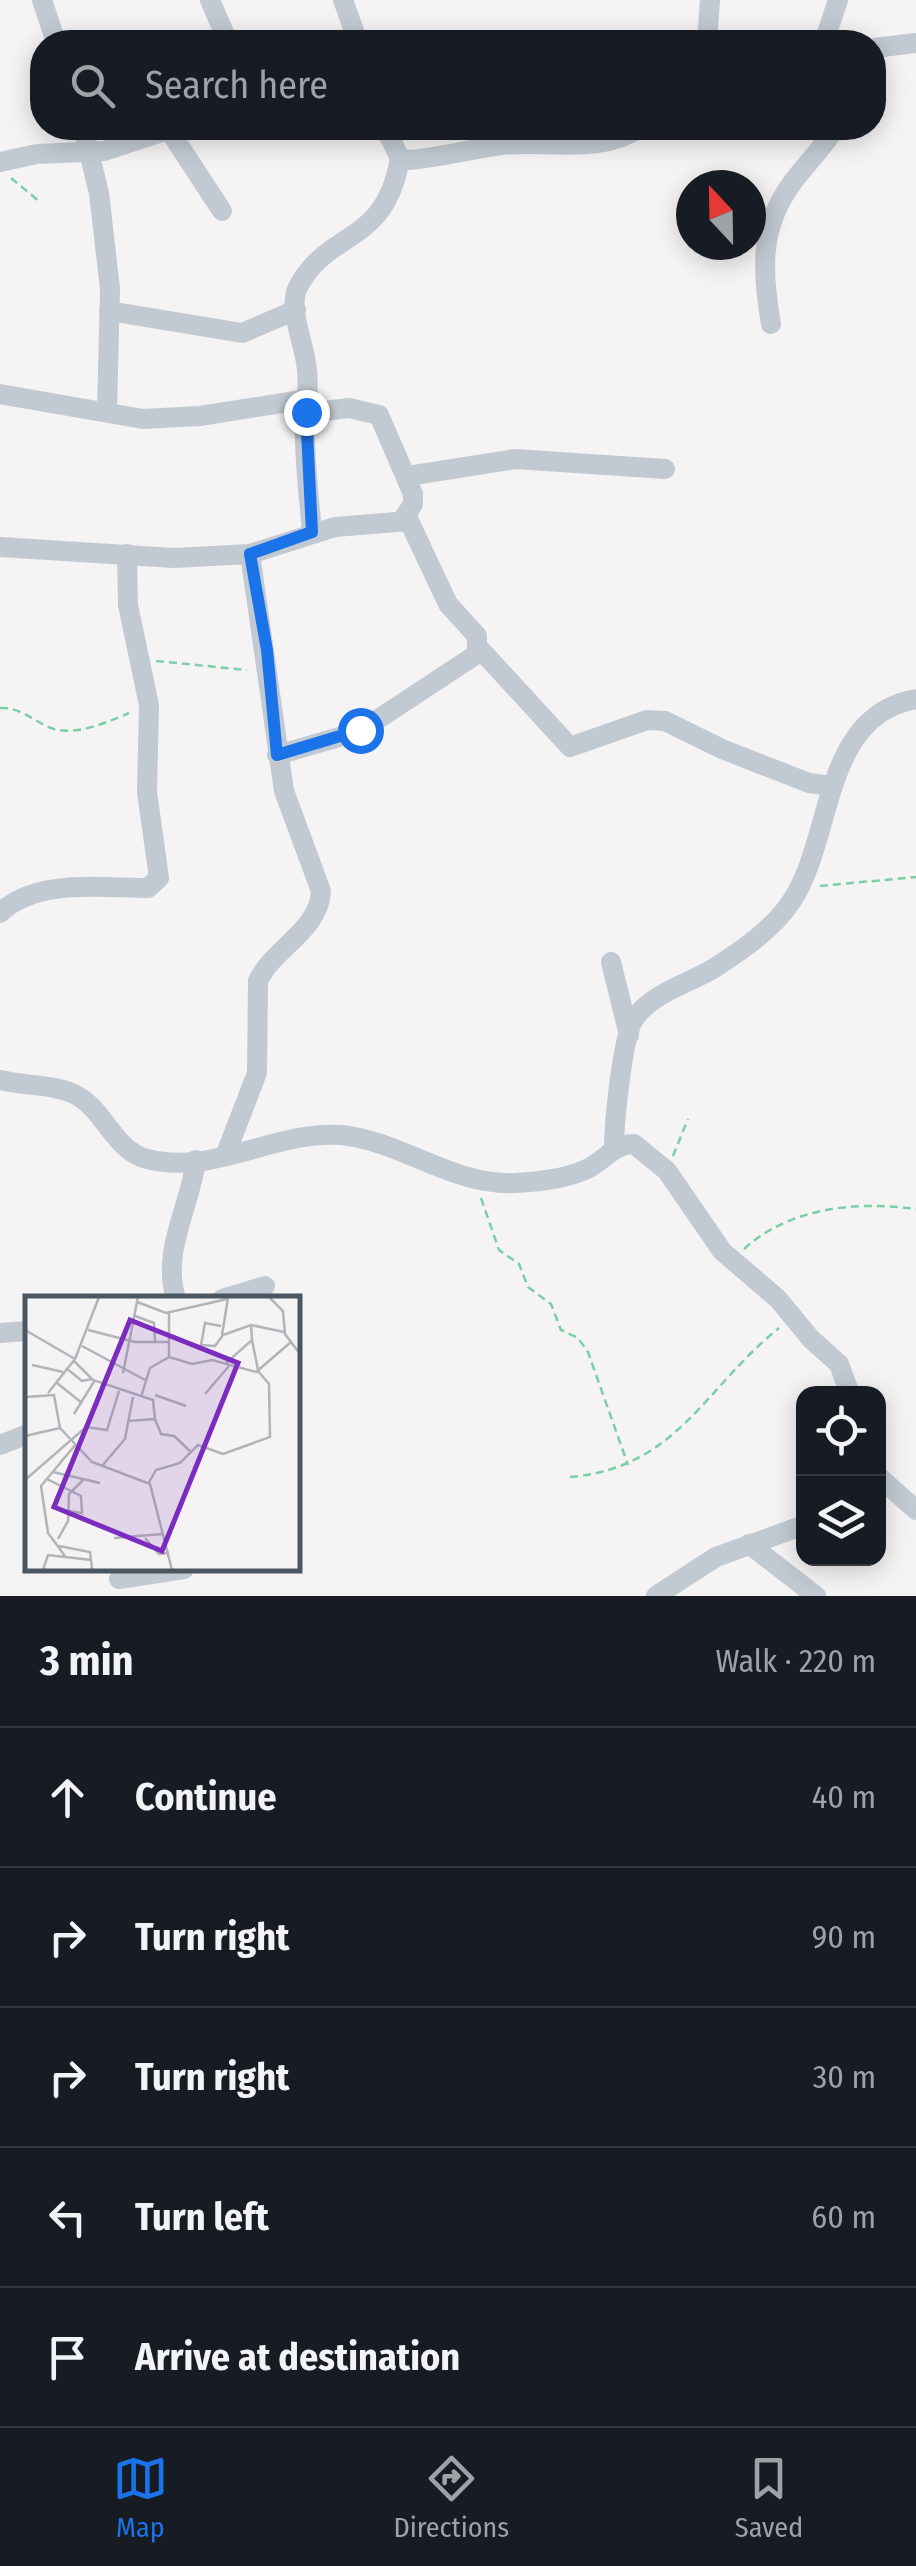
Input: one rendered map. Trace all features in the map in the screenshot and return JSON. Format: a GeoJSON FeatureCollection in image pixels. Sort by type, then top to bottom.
{"type":"FeatureCollection","features":[{"type":"Feature","properties":{"kind":"street"},"geometry":{"type":"LineString","coordinates":[[42,0],[52,30]]}},
{"type":"Feature","properties":{"kind":"street"},"geometry":{"type":"LineString","coordinates":[[210,0],[223,30]]}},
{"type":"Feature","properties":{"kind":"street"},"geometry":{"type":"LineString","coordinates":[[343,0],[354,30]]}},
{"type":"Feature","properties":{"kind":"street"},"geometry":{"type":"LineString","coordinates":[[708,30],[710,0]]}},
{"type":"Feature","properties":{"kind":"street"},"geometry":{"type":"LineString","coordinates":[[828,30],[838,0]]}},
{"type":"Feature","properties":{"kind":"street"},"geometry":{"type":"LineString","coordinates":[[886,47],[916,43]]}},
{"type":"Feature","properties":{"kind":"street"},"geometry":{"type":"LineString","coordinates":[[86,140],[99,193],[109,311],[107,410]]}},
{"type":"Feature","properties":{"kind":"street"},"geometry":{"type":"LineString","coordinates":[[3,169],[57,152],[90,153],[134,140]]}},
{"type":"Feature","properties":{"kind":"street"},"geometry":{"type":"LineString","coordinates":[[178,140],[222,210]]}},
{"type":"Feature","properties":{"kind":"street"},"geometry":{"type":"LineString","coordinates":[[312,532],[306,360],[294,297],[307,275],[378,218],[394,185],[400,158],[391,140]]}},
{"type":"Feature","properties":{"kind":"street"},"geometry":{"type":"LineString","coordinates":[[400,158],[454,155],[500,146],[612,140]]}},
{"type":"Feature","properties":{"kind":"street"},"geometry":{"type":"LineString","coordinates":[[772,324],[762,268],[767,233],[777,206],[825,140]]}},
{"type":"Feature","properties":{"kind":"street"},"geometry":{"type":"LineString","coordinates":[[109,311],[242,333],[296,310]]}},
{"type":"Feature","properties":{"kind":"street"},"geometry":{"type":"LineString","coordinates":[[0,394],[107,410],[130,418],[185,418],[307,406],[349,408],[380,415],[408,476],[414,504],[403,518],[312,532],[250,554],[127,554],[0,547]]}},
{"type":"Feature","properties":{"kind":"street"},"geometry":{"type":"LineString","coordinates":[[408,476],[514,459],[665,469]]}},
{"type":"Feature","properties":{"kind":"street"},"geometry":{"type":"LineString","coordinates":[[403,518],[416,528],[440,590],[478,636],[480,648],[570,747],[647,720],[666,721],[722,749],[810,783],[832,786]]}},
{"type":"Feature","properties":{"kind":"street"},"geometry":{"type":"LineString","coordinates":[[0,913],[23,896],[156,884],[159,869],[147,792],[149,704],[128,605],[127,554]]}},
{"type":"Feature","properties":{"kind":"street"},"geometry":{"type":"LineString","coordinates":[[225,1156],[257,1073],[258,982],[321,904],[322,891],[284,791],[250,554]]}},
{"type":"Feature","properties":{"kind":"street"},"geometry":{"type":"LineString","coordinates":[[277,755],[360,730],[473,657],[480,648]]}},
{"type":"Feature","properties":{"kind":"street"},"geometry":{"type":"LineString","coordinates":[[614,1149],[614,1122],[629,1034],[644,1008],[716,967],[767,929],[799,888],[825,819],[838,768],[872,717],[900,702],[916,700]]}},
{"type":"Feature","properties":{"kind":"street"},"geometry":{"type":"LineString","coordinates":[[611,962],[629,1034]]}},
{"type":"Feature","properties":{"kind":"street"},"geometry":{"type":"LineString","coordinates":[[0,1080],[74,1094],[99,1114],[115,1138],[144,1158],[196,1160],[297,1138],[341,1135],[387,1146],[472,1178],[513,1184],[585,1170],[614,1149],[634,1144],[667,1171],[714,1241],[778,1298],[792,1318],[840,1364],[847,1386]]}},
{"type":"Feature","properties":{"kind":"street"},"geometry":{"type":"LineString","coordinates":[[176,1296],[170,1254],[192,1192],[196,1160]]}},
{"type":"Feature","properties":{"kind":"street"},"geometry":{"type":"LineString","coordinates":[[229,1296],[264,1286]]}},
{"type":"Feature","properties":{"kind":"street"},"geometry":{"type":"LineString","coordinates":[[0,1333],[25,1330]]}},
{"type":"Feature","properties":{"kind":"street"},"geometry":{"type":"LineString","coordinates":[[0,1445],[25,1435]]}},
{"type":"Feature","properties":{"kind":"street"},"geometry":{"type":"LineString","coordinates":[[886,1483],[916,1510]]}},
{"type":"Feature","properties":{"kind":"street"},"geometry":{"type":"LineString","coordinates":[[656,1596],[716,1558],[796,1528]]}},
{"type":"Feature","properties":{"kind":"street"},"geometry":{"type":"LineString","coordinates":[[749,1544],[816,1596]]}},
{"type":"Feature","properties":{"kind":"street"},"geometry":{"type":"LineString","coordinates":[[119,1581],[169,1571]]}},
{"type":"Feature","properties":{"kind":"path"},"geometry":{"type":"LineString","coordinates":[[3,169],[40,202]]}},
{"type":"Feature","properties":{"kind":"path"},"geometry":{"type":"LineString","coordinates":[[139,659],[268,671]]}},
{"type":"Feature","properties":{"kind":"path"},"geometry":{"type":"LineString","coordinates":[[0,708],[30,715],[54,730],[99,726],[149,704]]}},
{"type":"Feature","properties":{"kind":"path"},"geometry":{"type":"LineString","coordinates":[[799,888],[916,877]]}},
{"type":"Feature","properties":{"kind":"path"},"geometry":{"type":"LineString","coordinates":[[667,1171],[688,1119]]}},
{"type":"Feature","properties":{"kind":"path"},"geometry":{"type":"LineString","coordinates":[[472,1178],[499,1250],[520,1264],[528,1287],[551,1304],[561,1330],[578,1338],[588,1352],[628,1465]]}},
{"type":"Feature","properties":{"kind":"path"},"geometry":{"type":"LineString","coordinates":[[732,1260],[782,1221],[828,1209],[916,1209]]}},
{"type":"Feature","properties":{"kind":"path"},"geometry":{"type":"LineString","coordinates":[[570,1476],[602,1474],[662,1446],[762,1342],[792,1318]]}},
{"type":"Feature","properties":{"kind":"route"},"geometry":{"type":"LineString","coordinates":[[306,412],[312,532],[250,554],[267,650],[269,705],[277,755],[360,730]]}}]}
